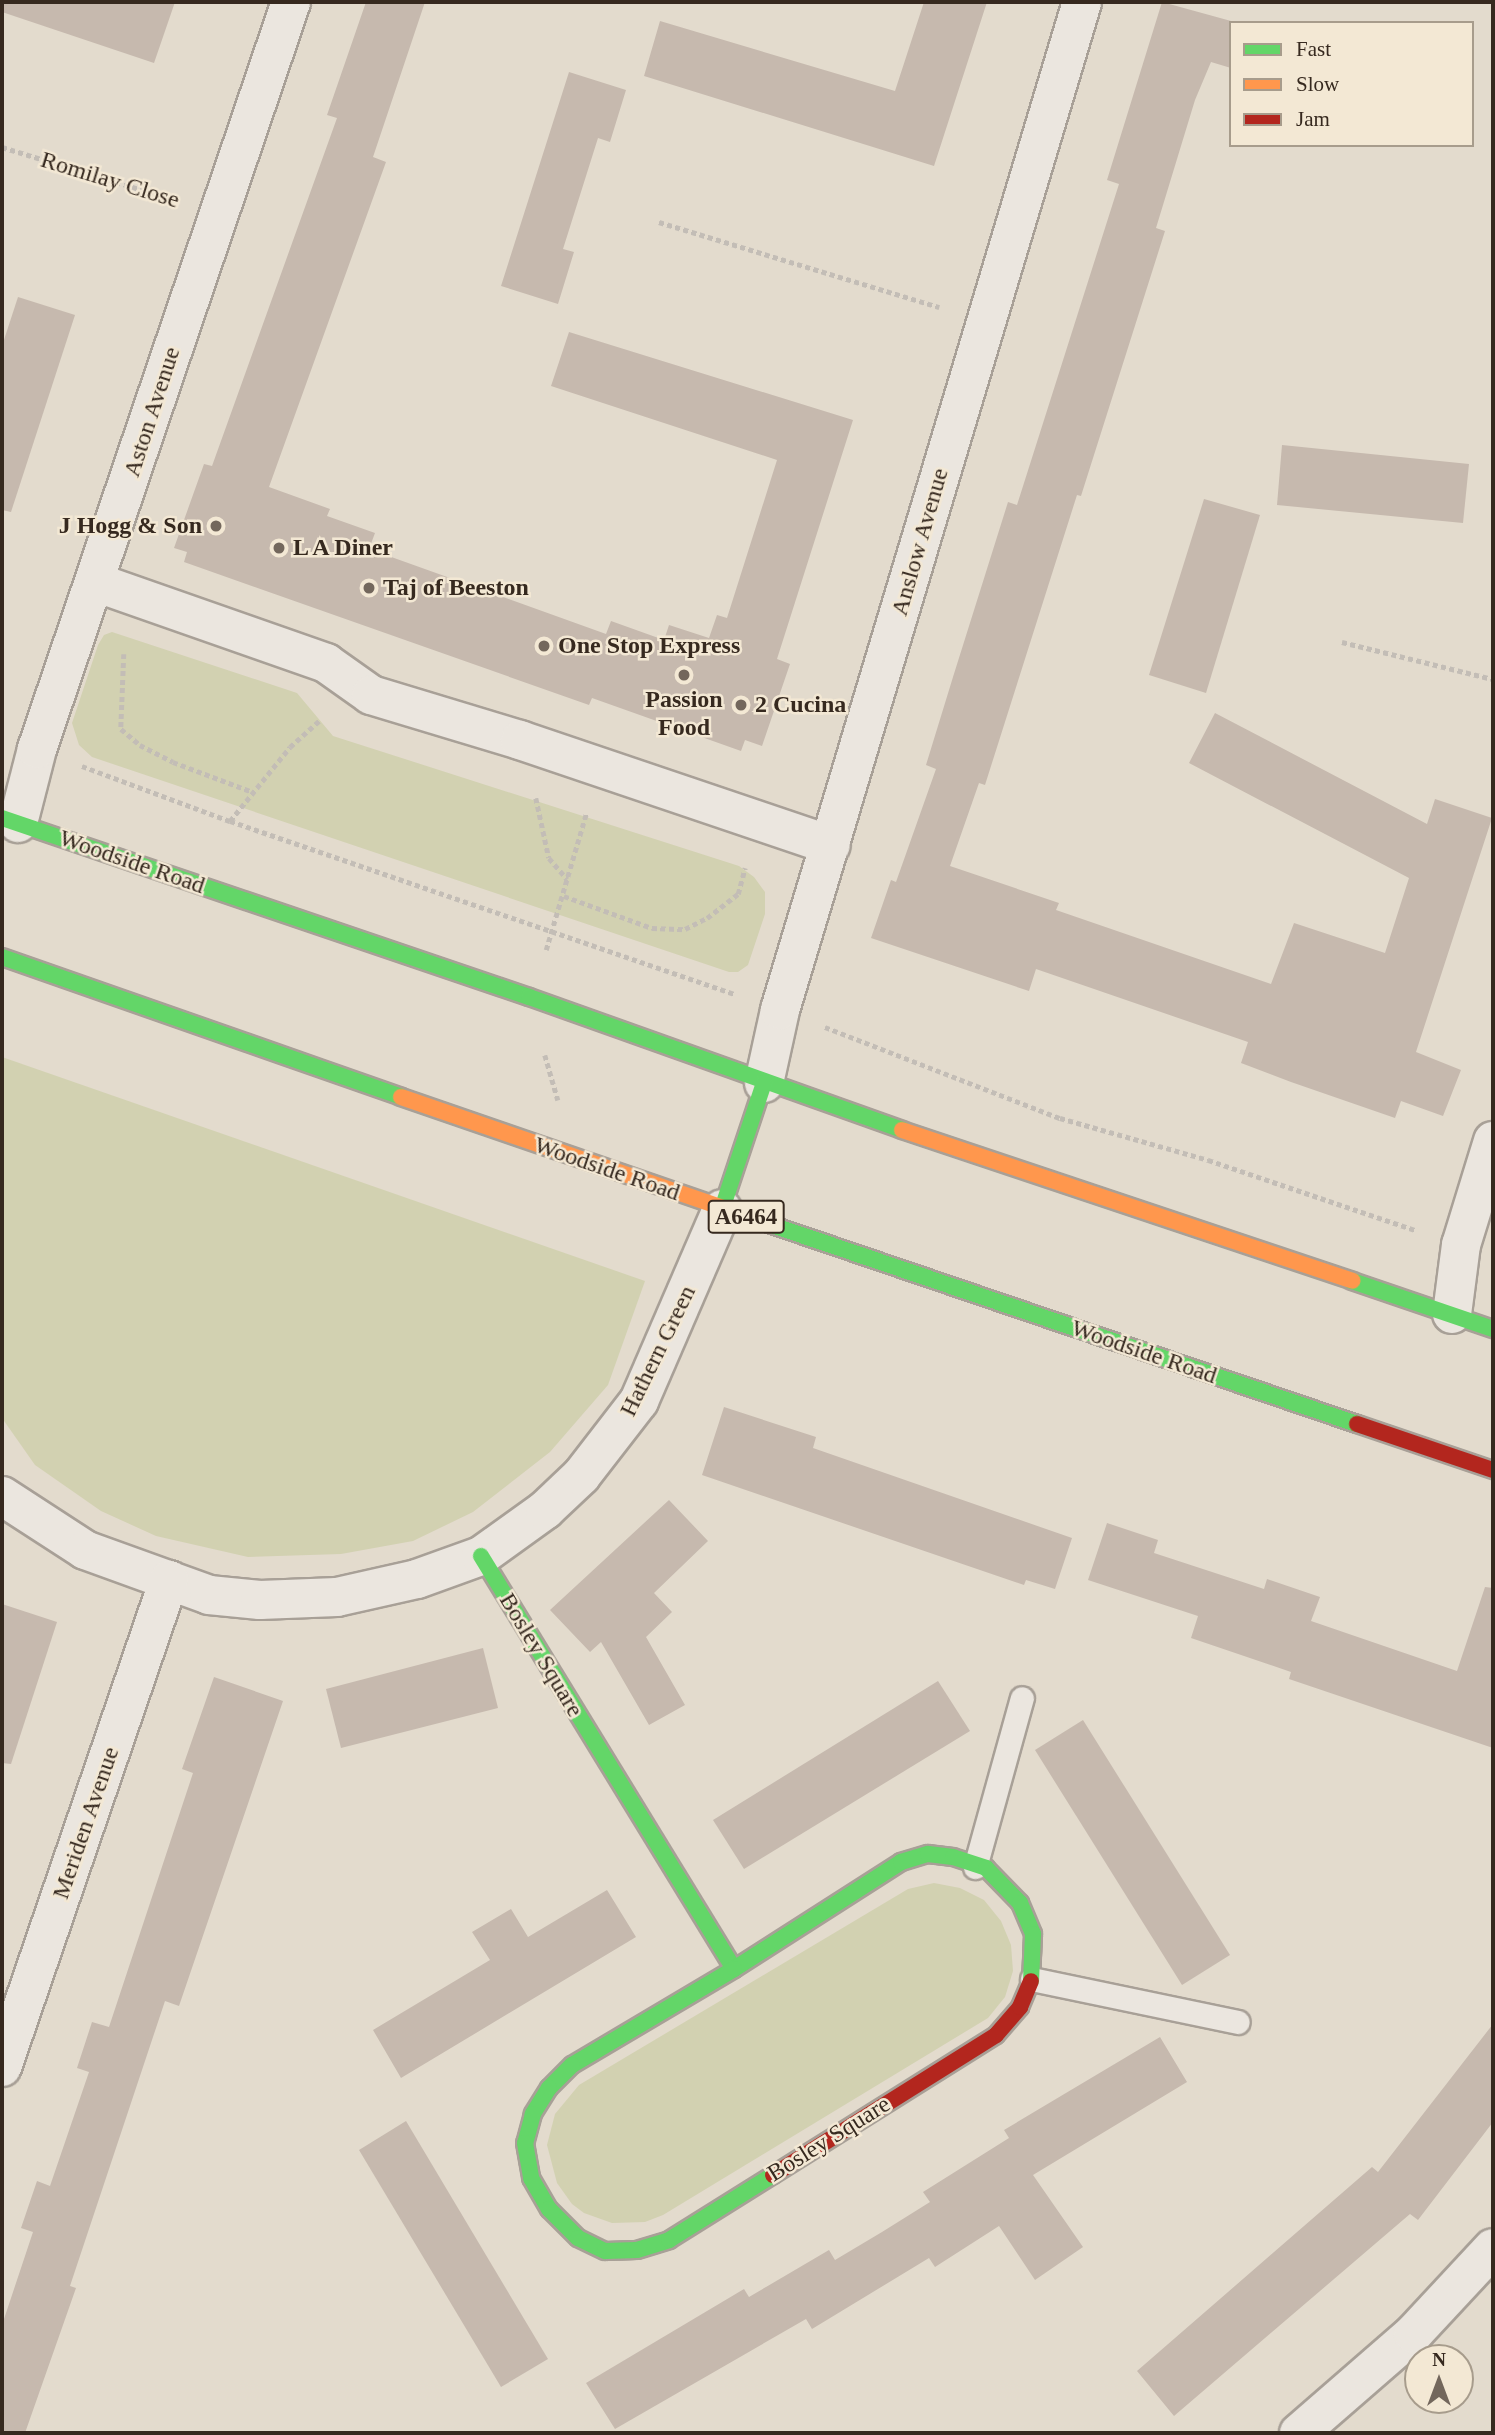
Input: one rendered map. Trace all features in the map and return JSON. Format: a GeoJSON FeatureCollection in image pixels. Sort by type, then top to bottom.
{"type":"FeatureCollection","features":[{"type":"Feature","properties":{"kind":"main road","name":"Woodside Road"},"geometry":{"type":"LineString","coordinates":[[10,821],[529,997],[764,1083],[1493,1329]]}},
{"type":"Feature","properties":{"kind":"main road","name":"Woodside Road"},"geometry":{"type":"LineString","coordinates":[[2,957],[722,1209],[1493,1470]]}},
{"type":"Feature","properties":{"kind":"main road"},"geometry":{"type":"LineString","coordinates":[[722,1209],[764,1083]]}},
{"type":"Feature","properties":{"kind":"main road","name":"Bosley Square"},"geometry":{"type":"LineString","coordinates":[[481,1556],[734,1969]]}},
{"type":"Feature","properties":{"kind":"main road","name":"Bosley Square"},"geometry":{"type":"LineString","coordinates":[[928,1854],[953,1857],[975,1867],[986,1868],[1020,1903],[1033,1934],[1032,1979],[1020,2007],[996,2035],[669,2240],[637,2250],[605,2251],[578,2238],[549,2209],[531,2178],[525,2143],[533,2114],[549,2088],[572,2066],[734,1969],[901,1862],[928,1854]]}},
{"type":"Feature","properties":{"kind":"street","name":"Aston Avenue"},"geometry":{"type":"LineString","coordinates":[[10,821],[95,582],[291,2]]}},
{"type":"Feature","properties":{"kind":"street","name":"Anslow Avenue"},"geometry":{"type":"LineString","coordinates":[[764,1083],[780,1010],[1082,2]]}},
{"type":"Feature","properties":{"kind":"street"},"geometry":{"type":"LineString","coordinates":[[95,582],[133,593],[326,663],[371,695],[520,740],[831,845]]}},
{"type":"Feature","properties":{"kind":"street"},"geometry":{"type":"LineString","coordinates":[[1452,1314],[1461,1245],[1493,1141]]}},
{"type":"Feature","properties":{"kind":"street","name":"Hathern Green"},"geometry":{"type":"LineString","coordinates":[[2,1496],[85,1550],[209,1595],[260,1600],[337,1598],[416,1579],[481,1556],[545,1510],[581,1476],[639,1401],[722,1209]]}},
{"type":"Feature","properties":{"kind":"street","name":"Meriden Avenue"},"geometry":{"type":"LineString","coordinates":[[2,2067],[169,1580]]}},
{"type":"Feature","properties":{"kind":"street"},"geometry":{"type":"LineString","coordinates":[[1299,2433],[1413,2334],[1493,2248]]}},
{"type":"Feature","properties":{"kind":"lane"},"geometry":{"type":"LineString","coordinates":[[975,1867],[1021,1698]]}},
{"type":"Feature","properties":{"kind":"lane"},"geometry":{"type":"LineString","coordinates":[[1032,1979],[1238,2022]]}},
{"type":"Feature","properties":{"kind":"path","name":"Romilay Close"},"geometry":{"type":"LineString","coordinates":[[2,147],[218,213]]}},
{"type":"Feature","properties":{"kind":"path"},"geometry":{"type":"LineString","coordinates":[[659,222],[985,321]]}},
{"type":"Feature","properties":{"kind":"path"},"geometry":{"type":"LineString","coordinates":[[133,593],[124,654],[121,729],[140,745],[173,762],[253,792]]}},
{"type":"Feature","properties":{"kind":"path"},"geometry":{"type":"LineString","coordinates":[[1342,642],[1493,679]]}},
{"type":"Feature","properties":{"kind":"path"},"geometry":{"type":"LineString","coordinates":[[230,821],[290,747],[359,687]]}},
{"type":"Feature","properties":{"kind":"path"},"geometry":{"type":"LineString","coordinates":[[520,740],[549,858],[568,880]]}},
{"type":"Feature","properties":{"kind":"path"},"geometry":{"type":"LineString","coordinates":[[574,1158],[529,997],[564,896],[598,767]]}},
{"type":"Feature","properties":{"kind":"path"},"geometry":{"type":"LineString","coordinates":[[564,896],[652,928],[685,929],[707,918],[738,894],[759,820]]}},
{"type":"Feature","properties":{"kind":"green space"},"geometry":{"type":"Polygon","coordinates":[[[112,632],[297,693],[333,736],[739,866],[754,877],[765,892],[765,914],[748,965],[738,972],[729,972],[92,757],[79,745],[72,723],[98,645],[104,635],[112,632]]]}},
{"type":"Feature","properties":{"kind":"green space"},"geometry":{"type":"Polygon","coordinates":[[[2,1057],[645,1281],[608,1385],[550,1452],[473,1512],[413,1541],[341,1554],[248,1557],[156,1536],[101,1511],[35,1465],[2,1418],[2,1057]]]}},
{"type":"Feature","properties":{"kind":"green space"},"geometry":{"type":"Polygon","coordinates":[[[934,1883],[960,1888],[984,1900],[1001,1921],[1011,1945],[1013,1971],[1005,1997],[988,2018],[663,2215],[645,2222],[612,2223],[584,2213],[572,2204],[557,2183],[547,2145],[555,2114],[579,2085],[908,1889],[934,1883]]]}},
{"type":"Feature","properties":{"kind":"building"},"geometry":{"type":"Polygon","coordinates":[[[2,2],[175,2],[154,63],[2,12],[2,2]]]}},
{"type":"Feature","properties":{"kind":"building"},"geometry":{"type":"Polygon","coordinates":[[[366,2],[425,2],[373,157],[386,162],[269,487],[330,509],[327,516],[375,533],[369,549],[606,634],[611,621],[664,640],[669,625],[709,638],[717,615],[727,618],[777,460],[551,386],[569,332],[853,420],[777,659],[790,664],[762,746],[745,740],[741,751],[592,698],[589,705],[184,562],[187,552],[174,548],[204,464],[212,466],[337,118],[327,115],[366,2]]]}},
{"type":"Feature","properties":{"kind":"building"},"geometry":{"type":"Polygon","coordinates":[[[924,2],[987,2],[934,166],[644,76],[660,21],[895,91],[924,2]]]}},
{"type":"Feature","properties":{"kind":"building"},"geometry":{"type":"Polygon","coordinates":[[[1162,2],[1231,21],[1229,67],[1211,62],[1195,100],[1156,228],[1165,231],[1081,496],[1077,495],[985,785],[979,783],[950,866],[1059,903],[1056,910],[1271,984],[1294,923],[1385,953],[1409,878],[1189,763],[1215,713],[1427,824],[1435,799],[1492,818],[1416,1052],[1461,1070],[1443,1116],[1401,1101],[1395,1118],[1291,1082],[1241,1063],[1248,1042],[1036,969],[1029,991],[871,938],[891,880],[896,882],[936,769],[926,765],[953,677],[1008,502],[1017,505],[1119,184],[1107,180],[1162,2]]]}},
{"type":"Feature","properties":{"kind":"building"},"geometry":{"type":"Polygon","coordinates":[[[569,72],[626,90],[610,142],[598,138],[563,249],[574,252],[558,304],[501,286],[569,72]]]}},
{"type":"Feature","properties":{"kind":"building"},"geometry":{"type":"Polygon","coordinates":[[[18,297],[75,315],[11,512],[2,510],[2,346],[18,297]]]}},
{"type":"Feature","properties":{"kind":"building"},"geometry":{"type":"Polygon","coordinates":[[[1282,445],[1469,464],[1463,523],[1277,505],[1282,445]]]}},
{"type":"Feature","properties":{"kind":"building"},"geometry":{"type":"Polygon","coordinates":[[[1204,499],[1260,515],[1206,693],[1149,675],[1204,499]]]}},
{"type":"Feature","properties":{"kind":"building"},"geometry":{"type":"Polygon","coordinates":[[[724,1407],[816,1437],[813,1448],[1072,1538],[1055,1589],[1026,1580],[1024,1585],[702,1475],[724,1407]]]}},
{"type":"Feature","properties":{"kind":"building"},"geometry":{"type":"Polygon","coordinates":[[[669,1500],[708,1541],[654,1593],[672,1612],[646,1637],[685,1705],[649,1725],[601,1642],[590,1652],[550,1610],[669,1500]]]}},
{"type":"Feature","properties":{"kind":"building"},"geometry":{"type":"Polygon","coordinates":[[[1107,1523],[1158,1540],[1154,1553],[1264,1589],[1267,1579],[1320,1597],[1311,1621],[1457,1671],[1485,1587],[1493,1588],[1493,1748],[1289,1679],[1291,1672],[1191,1638],[1198,1616],[1088,1580],[1107,1523]]]}},
{"type":"Feature","properties":{"kind":"building"},"geometry":{"type":"Polygon","coordinates":[[[2,1604],[57,1622],[11,1764],[2,1763],[2,1604]]]}},
{"type":"Feature","properties":{"kind":"building"},"geometry":{"type":"Polygon","coordinates":[[[483,1648],[498,1708],[341,1748],[326,1689],[483,1648]]]}},
{"type":"Feature","properties":{"kind":"building"},"geometry":{"type":"Polygon","coordinates":[[[214,1677],[283,1701],[179,2006],[165,2001],[70,2286],[76,2288],[25,2433],[2,2433],[2,2325],[33,2232],[21,2228],[37,2181],[50,2186],[89,2072],[77,2068],[92,2022],[109,2027],[193,1773],[182,1769],[214,1677]]]}},
{"type":"Feature","properties":{"kind":"building"},"geometry":{"type":"Polygon","coordinates":[[[938,1681],[970,1731],[744,1869],[713,1820],[938,1681]]]}},
{"type":"Feature","properties":{"kind":"building"},"geometry":{"type":"Polygon","coordinates":[[[1083,1720],[1230,1955],[1182,1985],[1035,1750],[1083,1720]]]}},
{"type":"Feature","properties":{"kind":"building"},"geometry":{"type":"Polygon","coordinates":[[[607,1890],[636,1937],[401,2078],[373,2030],[490,1960],[472,1932],[511,1909],[528,1937],[607,1890]]]}},
{"type":"Feature","properties":{"kind":"building"},"geometry":{"type":"Polygon","coordinates":[[[1493,2024],[1493,2122],[1418,2220],[1410,2214],[1174,2416],[1137,2371],[1372,2167],[1378,2172],[1493,2024]]]}},
{"type":"Feature","properties":{"kind":"building"},"geometry":{"type":"Polygon","coordinates":[[[1160,2037],[1187,2082],[1033,2175],[1083,2247],[1035,2280],[999,2226],[935,2267],[929,2258],[812,2329],[806,2319],[615,2429],[586,2383],[744,2289],[749,2297],[829,2250],[835,2260],[882,2232],[930,2202],[923,2192],[1009,2138],[1004,2130],[1160,2037]]]}},
{"type":"Feature","properties":{"kind":"building"},"geometry":{"type":"Polygon","coordinates":[[[406,2121],[548,2359],[501,2387],[359,2150],[406,2121]]]}},
{"type":"Feature","properties":{"kind":"traffic: fast"},"geometry":{"type":"LineString","coordinates":[[2,818],[529,997],[902,1130]]}},
{"type":"Feature","properties":{"kind":"traffic: fast"},"geometry":{"type":"LineString","coordinates":[[2,957],[401,1097]]}},
{"type":"Feature","properties":{"kind":"traffic: fast"},"geometry":{"type":"LineString","coordinates":[[722,1209],[764,1083]]}},
{"type":"Feature","properties":{"kind":"traffic: fast"},"geometry":{"type":"LineString","coordinates":[[769,1224],[1357,1424]]}},
{"type":"Feature","properties":{"kind":"traffic: fast"},"geometry":{"type":"LineString","coordinates":[[1352,1281],[1493,1329]]}},
{"type":"Feature","properties":{"kind":"traffic: fast"},"geometry":{"type":"LineString","coordinates":[[481,1556],[734,1969],[901,1862],[928,1854],[953,1857],[986,1868],[1020,1903],[1033,1934],[1031,1981]]}},
{"type":"Feature","properties":{"kind":"traffic: fast"},"geometry":{"type":"LineString","coordinates":[[734,1969],[572,2065],[549,2088],[533,2114],[525,2143],[531,2178],[549,2209],[578,2238],[605,2251],[637,2250],[669,2240],[773,2175]]}},
{"type":"Feature","properties":{"kind":"traffic: slow"},"geometry":{"type":"LineString","coordinates":[[401,1097],[769,1224]]}},
{"type":"Feature","properties":{"kind":"traffic: slow"},"geometry":{"type":"LineString","coordinates":[[902,1130],[1352,1281]]}},
{"type":"Feature","properties":{"kind":"traffic: jam"},"geometry":{"type":"LineString","coordinates":[[1357,1424],[1493,1470]]}},
{"type":"Feature","properties":{"kind":"traffic: jam"},"geometry":{"type":"LineString","coordinates":[[773,2175],[996,2035],[1020,2007],[1031,1981]]}},
{"type":"Feature","properties":{"kind":"place","name":"J Hogg & Son"},"geometry":{"type":"Point","coordinates":[216,526]}},
{"type":"Feature","properties":{"kind":"place","name":"L A Diner"},"geometry":{"type":"Point","coordinates":[279,548]}},
{"type":"Feature","properties":{"kind":"place","name":"Taj of Beeston"},"geometry":{"type":"Point","coordinates":[369,588]}},
{"type":"Feature","properties":{"kind":"place","name":"One Stop Express"},"geometry":{"type":"Point","coordinates":[544,646]}},
{"type":"Feature","properties":{"kind":"place","name":"Passion Food"},"geometry":{"type":"Point","coordinates":[684,675]}},
{"type":"Feature","properties":{"kind":"place","name":"2 Cucina"},"geometry":{"type":"Point","coordinates":[741,705]}}]}
